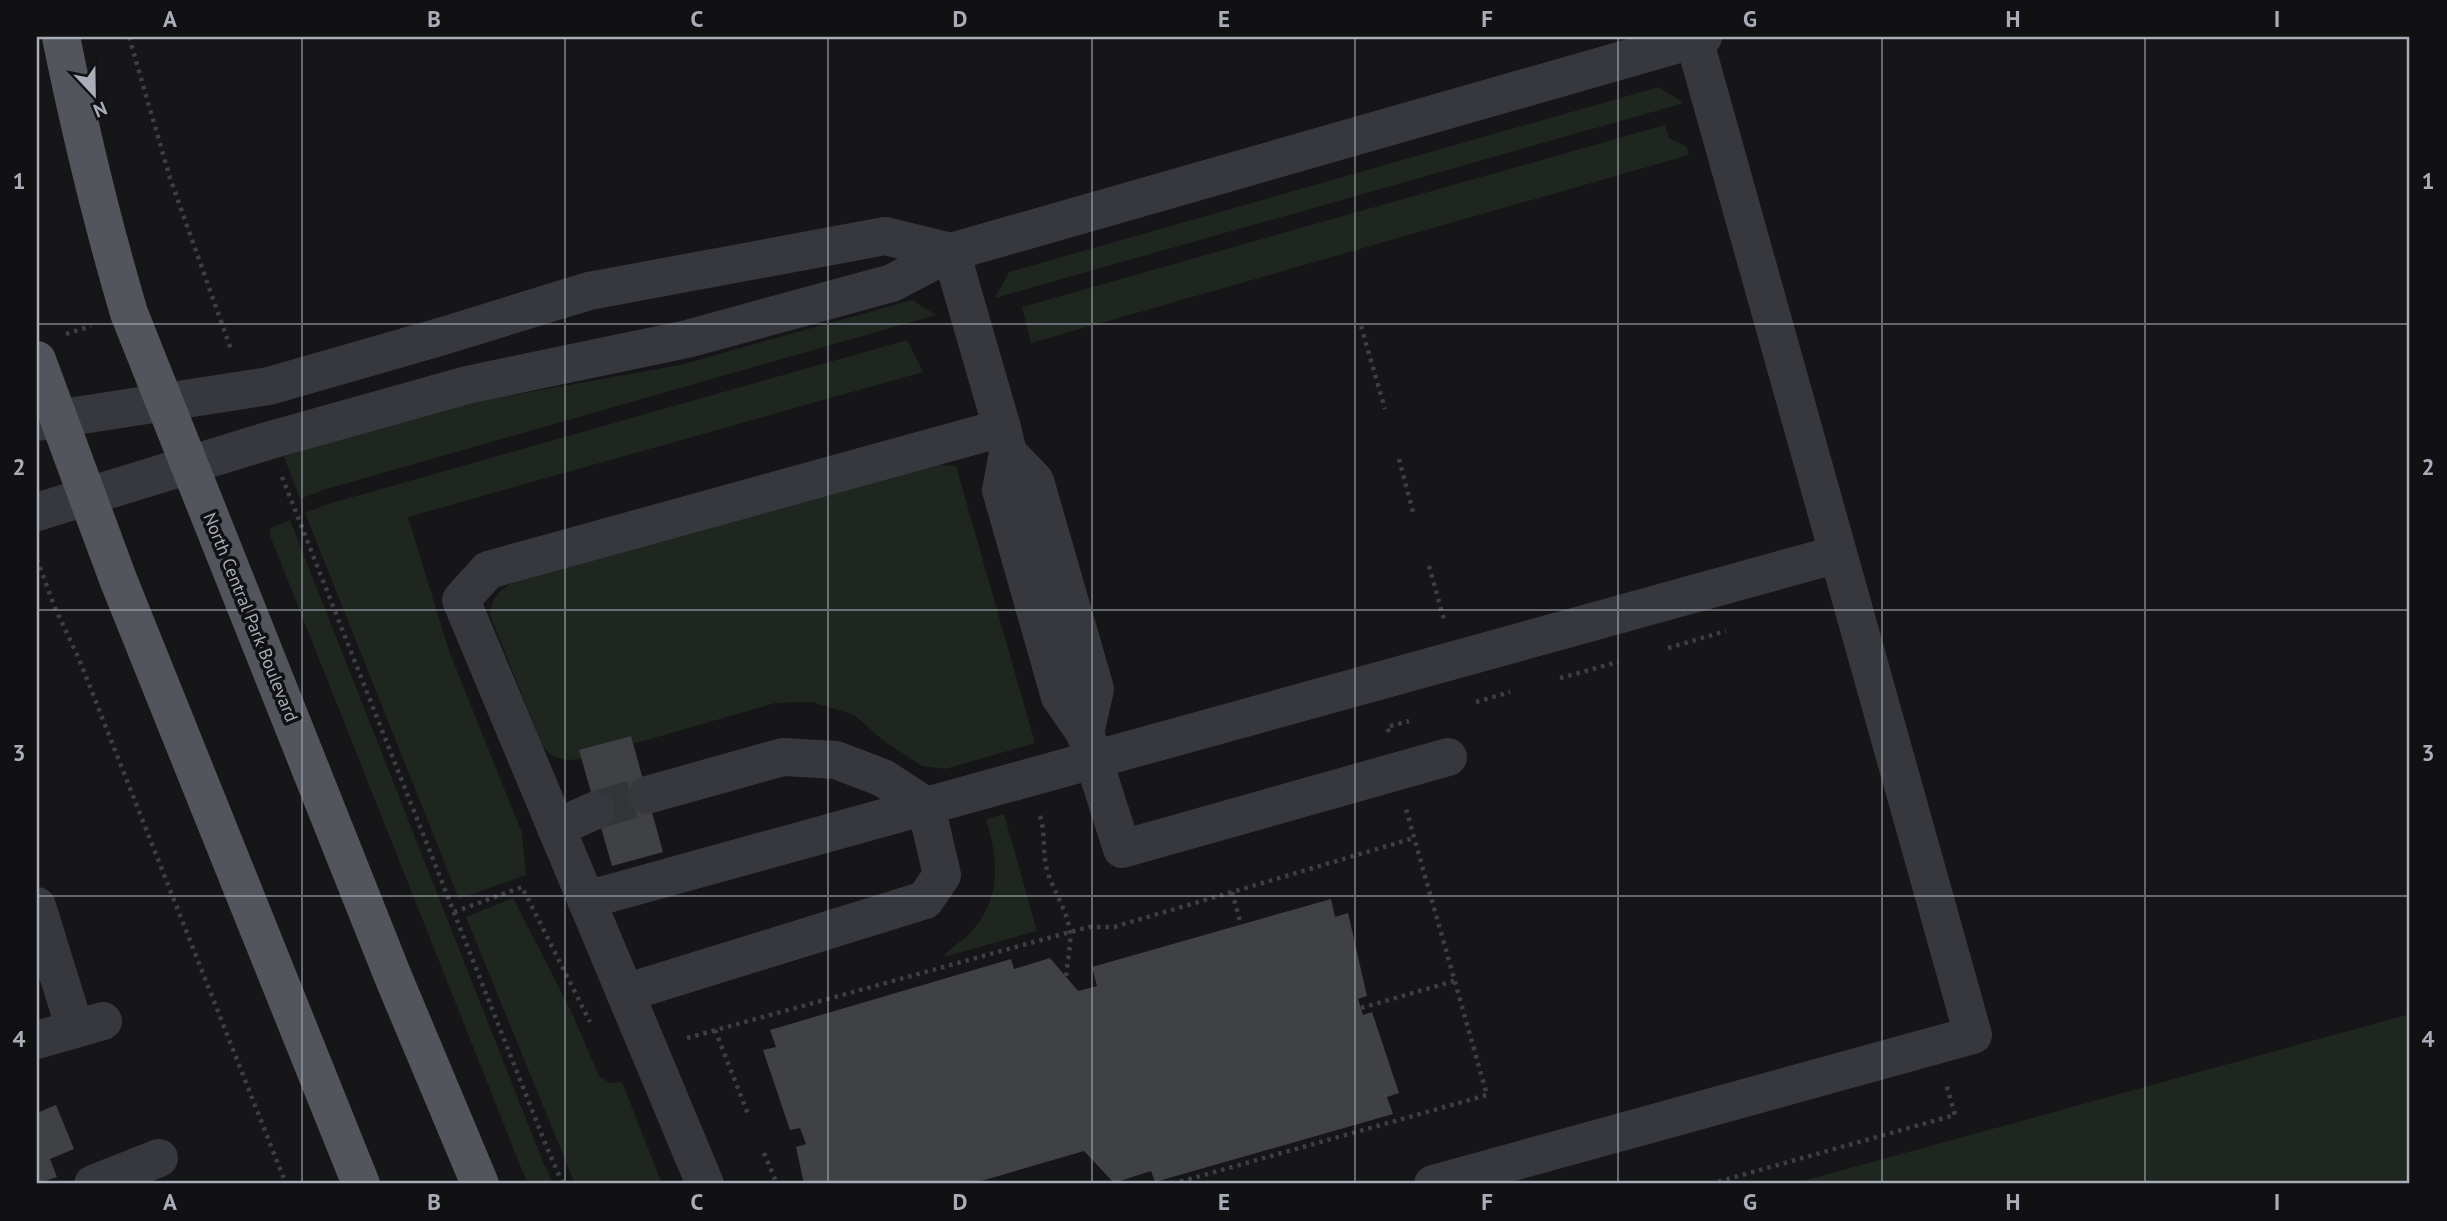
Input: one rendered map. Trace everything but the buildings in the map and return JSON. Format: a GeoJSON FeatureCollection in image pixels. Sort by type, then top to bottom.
{"type":"FeatureCollection","features":[{"type":"Feature","properties":{"kind":"main road","name":"North Central Park Boulevard"},"geometry":{"type":"LineString","coordinates":[[61,37],[103,225],[130,313],[389,966],[480,1184]]}},
{"type":"Feature","properties":{"kind":"main road"},"geometry":{"type":"LineString","coordinates":[[37,360],[48,421],[86,498],[361,1184]]}},
{"type":"Feature","properties":{"kind":"street"},"geometry":{"type":"LineString","coordinates":[[37,512],[467,385],[687,339],[892,283],[951,251],[1699,38],[1838,554],[1973,1035],[1433,1184]]}},
{"type":"Feature","properties":{"kind":"street"},"geometry":{"type":"LineString","coordinates":[[48,421],[269,386],[589,291],[885,236],[951,251]]}},
{"type":"Feature","properties":{"kind":"street"},"geometry":{"type":"LineString","coordinates":[[951,251],[1005,441],[1001,490],[1060,697],[1089,746],[1122,849],[1448,757]]}},
{"type":"Feature","properties":{"kind":"street"},"geometry":{"type":"LineString","coordinates":[[705,1184],[461,600],[488,570],[1005,441]]}},
{"type":"Feature","properties":{"kind":"street"},"geometry":{"type":"LineString","coordinates":[[586,900],[926,807],[1089,746],[1838,554]]}},
{"type":"Feature","properties":{"kind":"street"},"geometry":{"type":"LineString","coordinates":[[625,993],[925,900],[942,875],[926,807],[883,778],[836,760],[783,757],[647,795]]}},
{"type":"Feature","properties":{"kind":"street"},"geometry":{"type":"LineString","coordinates":[[556,828],[596,810]]}},
{"type":"Feature","properties":{"kind":"street"},"geometry":{"type":"LineString","coordinates":[[37,906],[89,1025],[37,1040]]}},
{"type":"Feature","properties":{"kind":"street"},"geometry":{"type":"LineString","coordinates":[[93,1184],[159,1158]]}},
{"type":"Feature","properties":{"kind":"path"},"geometry":{"type":"LineString","coordinates":[[129,37],[170,178],[234,356]]}},
{"type":"Feature","properties":{"kind":"path"},"geometry":{"type":"LineString","coordinates":[[1361,326],[1385,409]]}},
{"type":"Feature","properties":{"kind":"path"},"geometry":{"type":"LineString","coordinates":[[1399,459],[1415,516]]}},
{"type":"Feature","properties":{"kind":"path"},"geometry":{"type":"LineString","coordinates":[[278,469],[563,1184]]}},
{"type":"Feature","properties":{"kind":"path"},"geometry":{"type":"LineString","coordinates":[[37,559],[286,1184]]}},
{"type":"Feature","properties":{"kind":"path"},"geometry":{"type":"LineString","coordinates":[[1429,566],[1446,625]]}},
{"type":"Feature","properties":{"kind":"path"},"geometry":{"type":"LineString","coordinates":[[1668,648],[1726,631]]}},
{"type":"Feature","properties":{"kind":"path"},"geometry":{"type":"LineString","coordinates":[[1560,678],[1618,662]]}},
{"type":"Feature","properties":{"kind":"path"},"geometry":{"type":"LineString","coordinates":[[1476,702],[1510,692]]}},
{"type":"Feature","properties":{"kind":"path"},"geometry":{"type":"LineString","coordinates":[[1172,1184],[1487,1095],[1405,806]]}},
{"type":"Feature","properties":{"kind":"path"},"geometry":{"type":"LineString","coordinates":[[1037,808],[1044,828],[1043,848],[1047,872],[1060,898],[1070,932],[1066,977]]}},
{"type":"Feature","properties":{"kind":"path"},"geometry":{"type":"LineString","coordinates":[[680,1040],[1070,932],[1114,927],[1414,838]]}},
{"type":"Feature","properties":{"kind":"path"},"geometry":{"type":"LineString","coordinates":[[454,912],[522,887],[593,1029]]}},
{"type":"Feature","properties":{"kind":"path"},"geometry":{"type":"LineString","coordinates":[[1232,892],[1241,925]]}},
{"type":"Feature","properties":{"kind":"path"},"geometry":{"type":"LineString","coordinates":[[1361,1008],[1454,981]]}},
{"type":"Feature","properties":{"kind":"path"},"geometry":{"type":"LineString","coordinates":[[715,1030],[748,1114]]}},
{"type":"Feature","properties":{"kind":"path"},"geometry":{"type":"LineString","coordinates":[[1710,1184],[1955,1115],[1945,1081]]}},
{"type":"Feature","properties":{"kind":"path"},"geometry":{"type":"LineString","coordinates":[[764,1153],[777,1184]]}},
{"type":"Feature","properties":{"kind":"shaded area"},"geometry":{"type":"Polygon","coordinates":[[[1659,87],[1684,103],[995,298],[1009,272],[1659,87]]]}},
{"type":"Feature","properties":{"kind":"shaded area"},"geometry":{"type":"Polygon","coordinates":[[[1665,125],[1669,138],[1687,147],[1689,155],[1031,343],[1022,307],[1665,125]]]}},
{"type":"Feature","properties":{"kind":"shaded area"},"geometry":{"type":"Polygon","coordinates":[[[912,300],[936,315],[323,490],[300,499],[284,457],[302,449],[463,404],[680,365],[912,300]]]}},
{"type":"Feature","properties":{"kind":"shaded area"},"geometry":{"type":"Polygon","coordinates":[[[907,340],[923,372],[408,517],[449,651],[522,833],[526,875],[459,899],[305,513],[328,504],[907,340]]]}},
{"type":"Feature","properties":{"kind":"shaded area"},"geometry":{"type":"Polygon","coordinates":[[[930,464],[956,466],[1035,743],[945,769],[922,766],[884,741],[854,715],[812,702],[775,703],[633,744],[631,736],[580,750],[582,759],[560,759],[543,747],[490,615],[494,601],[505,587],[930,464]]]}},
{"type":"Feature","properties":{"kind":"shaded area"},"geometry":{"type":"Polygon","coordinates":[[[290,520],[553,1184],[528,1184],[524,1175],[269,533],[271,528],[290,520]]]}},
{"type":"Feature","properties":{"kind":"shaded area"},"geometry":{"type":"Polygon","coordinates":[[[1004,814],[1037,931],[944,957],[968,935],[987,909],[995,880],[995,866],[986,819],[1004,814]]]}},
{"type":"Feature","properties":{"kind":"shaded area"},"geometry":{"type":"Polygon","coordinates":[[[513,898],[571,1011],[599,1076],[610,1083],[622,1082],[662,1184],[575,1184],[466,917],[513,898]]]}},
{"type":"Feature","properties":{"kind":"shaded area"},"geometry":{"type":"Polygon","coordinates":[[[2410,1014],[2410,1184],[1792,1184],[2410,1014]]]}},
{"type":"Feature","properties":{"kind":"tunnel"},"geometry":{"type":"LineString","coordinates":[[596,810],[647,795]]}}]}
